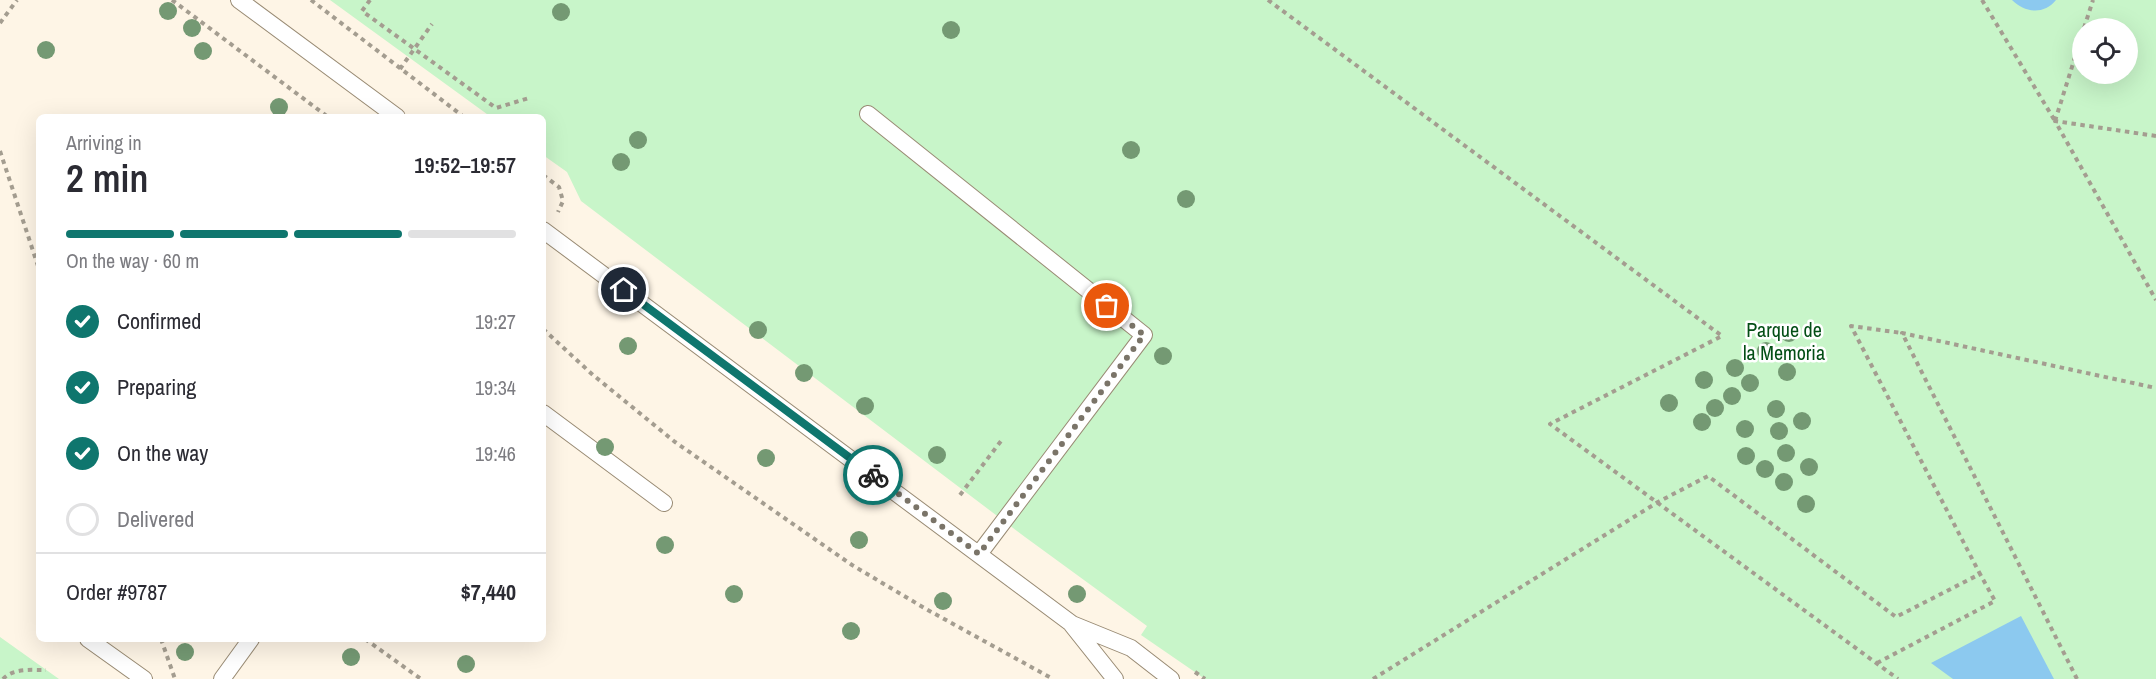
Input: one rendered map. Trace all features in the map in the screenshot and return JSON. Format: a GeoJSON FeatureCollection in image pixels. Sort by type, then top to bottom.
{"type":"FeatureCollection","features":[{"type":"Feature","properties":{"kind":"lane"},"geometry":{"type":"LineString","coordinates":[[239,0],[393,114]]}},
{"type":"Feature","properties":{"kind":"lane"},"geometry":{"type":"LineString","coordinates":[[868,114],[1144,335],[979,554]]}},
{"type":"Feature","properties":{"kind":"lane"},"geometry":{"type":"LineString","coordinates":[[546,232],[1072,624],[1131,648],[1172,679]]}},
{"type":"Feature","properties":{"kind":"lane"},"geometry":{"type":"LineString","coordinates":[[546,415],[664,502]]}},
{"type":"Feature","properties":{"kind":"lane"},"geometry":{"type":"LineString","coordinates":[[1072,624],[1115,679]]}},
{"type":"Feature","properties":{"kind":"lane"},"geometry":{"type":"LineString","coordinates":[[92,642],[144,679]]}},
{"type":"Feature","properties":{"kind":"lane"},"geometry":{"type":"LineString","coordinates":[[222,679],[248,642]]}},
{"type":"Feature","properties":{"kind":"path"},"geometry":{"type":"LineString","coordinates":[[0,23],[17,0]]}},
{"type":"Feature","properties":{"kind":"path"},"geometry":{"type":"LineString","coordinates":[[172,0],[324,114]]}},
{"type":"Feature","properties":{"kind":"path"},"geometry":{"type":"LineString","coordinates":[[311,0],[460,114]]}},
{"type":"Feature","properties":{"kind":"path"},"geometry":{"type":"LineString","coordinates":[[370,0],[363,11],[496,108],[529,98]]}},
{"type":"Feature","properties":{"kind":"path"},"geometry":{"type":"LineString","coordinates":[[1268,0],[1722,336],[1550,424],[1898,679]]}},
{"type":"Feature","properties":{"kind":"path"},"geometry":{"type":"LineString","coordinates":[[1982,0],[2055,121],[2156,300]]}},
{"type":"Feature","properties":{"kind":"path"},"geometry":{"type":"LineString","coordinates":[[2087,18],[2093,0]]}},
{"type":"Feature","properties":{"kind":"path"},"geometry":{"type":"LineString","coordinates":[[400,69],[432,24]]}},
{"type":"Feature","properties":{"kind":"path"},"geometry":{"type":"LineString","coordinates":[[2055,121],[2072,67]]}},
{"type":"Feature","properties":{"kind":"path"},"geometry":{"type":"LineString","coordinates":[[2055,121],[2156,136]]}},
{"type":"Feature","properties":{"kind":"path"},"geometry":{"type":"LineString","coordinates":[[0,151],[36,260]]}},
{"type":"Feature","properties":{"kind":"path"},"geometry":{"type":"LineString","coordinates":[[1877,663],[1995,601],[1851,326],[1902,333],[2156,388]]}},
{"type":"Feature","properties":{"kind":"path"},"geometry":{"type":"LineString","coordinates":[[546,332],[593,375],[675,442],[852,565],[1053,679]]}},
{"type":"Feature","properties":{"kind":"path"},"geometry":{"type":"LineString","coordinates":[[1902,333],[2077,679]]}},
{"type":"Feature","properties":{"kind":"path"},"geometry":{"type":"LineString","coordinates":[[960,495],[1001,441]]}},
{"type":"Feature","properties":{"kind":"path"},"geometry":{"type":"LineString","coordinates":[[1373,679],[1658,502],[1708,476],[1896,617],[1980,574]]}},
{"type":"Feature","properties":{"kind":"path"},"geometry":{"type":"LineString","coordinates":[[162,642],[175,679]]}},
{"type":"Feature","properties":{"kind":"path"},"geometry":{"type":"LineString","coordinates":[[369,642],[421,679]]}},
{"type":"Feature","properties":{"kind":"path"},"geometry":{"type":"LineString","coordinates":[[3,679],[8,674],[25,670],[46,670]]}},
{"type":"Feature","properties":{"kind":"green space","name":"Parque de la Memoria"},"geometry":{"type":"Polygon","coordinates":[[[330,0],[2156,0],[2156,679],[1205,679],[1141,635],[1147,626],[1025,537],[581,201],[567,172],[546,157],[546,114],[487,114],[330,0]]]}},
{"type":"Feature","properties":{"kind":"green space"},"geometry":{"type":"Polygon","coordinates":[[[0,637],[59,679],[0,679],[0,637]]]}},
{"type":"Feature","properties":{"kind":"water"},"geometry":{"type":"Polygon","coordinates":[[[2012,0],[2056,0],[2046,8],[2028,10],[2012,0]]]}},
{"type":"Feature","properties":{"kind":"water"},"geometry":{"type":"Polygon","coordinates":[[[2021,616],[2054,679],[1953,679],[1931,663],[2021,616]]]}},
{"type":"Feature","properties":{"kind":"way so far"},"geometry":{"type":"LineString","coordinates":[[873,475],[979,554],[1144,335],[1107,306]]}},
{"type":"Feature","properties":{"kind":"route"},"geometry":{"type":"LineString","coordinates":[[624,290],[873,475]]}}]}
